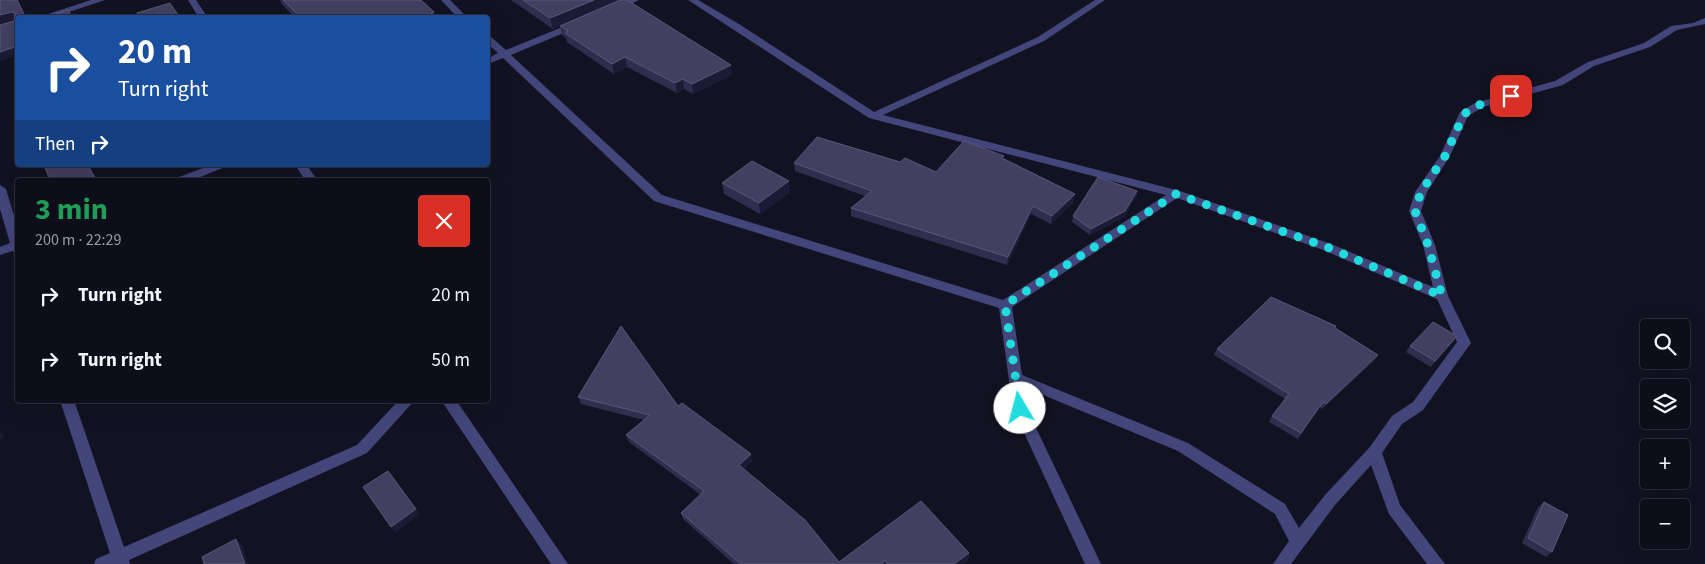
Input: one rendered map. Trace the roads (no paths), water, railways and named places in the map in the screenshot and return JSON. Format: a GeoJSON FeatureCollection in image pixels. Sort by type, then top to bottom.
{"type":"FeatureCollection","features":[{"type":"Feature","properties":{"kind":"street"},"geometry":{"type":"LineString","coordinates":[[50,15],[101,0]]}},
{"type":"Feature","properties":{"kind":"street"},"geometry":{"type":"LineString","coordinates":[[192,0],[202,15]]}},
{"type":"Feature","properties":{"kind":"street"},"geometry":{"type":"LineString","coordinates":[[445,0],[461,15]]}},
{"type":"Feature","properties":{"kind":"street"},"geometry":{"type":"LineString","coordinates":[[609,11],[635,0]]}},
{"type":"Feature","properties":{"kind":"street"},"geometry":{"type":"LineString","coordinates":[[692,0],[736,26],[873,116],[1176,194],[1327,247],[1442,296]]}},
{"type":"Feature","properties":{"kind":"street"},"geometry":{"type":"LineString","coordinates":[[873,116],[1041,39],[1101,0]]}},
{"type":"Feature","properties":{"kind":"street"},"geometry":{"type":"LineString","coordinates":[[1280,564],[1330,500],[1374,452],[1398,420],[1418,406],[1464,343],[1442,296],[1428,245],[1415,211],[1421,192],[1445,156],[1464,114],[1479,105],[1559,83],[1591,64],[1647,45],[1674,28],[1695,25],[1705,21]]}},
{"type":"Feature","properties":{"kind":"street"},"geometry":{"type":"LineString","coordinates":[[490,60],[582,22]]}},
{"type":"Feature","properties":{"kind":"street"},"geometry":{"type":"LineString","coordinates":[[490,41],[658,198],[1005,305]]}},
{"type":"Feature","properties":{"kind":"street"},"geometry":{"type":"LineString","coordinates":[[188,178],[216,167]]}},
{"type":"Feature","properties":{"kind":"street"},"geometry":{"type":"LineString","coordinates":[[302,167],[309,178]]}},
{"type":"Feature","properties":{"kind":"street"},"geometry":{"type":"LineString","coordinates":[[0,189],[15,240]]}},
{"type":"Feature","properties":{"kind":"street"},"geometry":{"type":"LineString","coordinates":[[1005,305],[1176,194]]}},
{"type":"Feature","properties":{"kind":"street"},"geometry":{"type":"LineString","coordinates":[[0,251],[15,247]]}},
{"type":"Feature","properties":{"kind":"street"},"geometry":{"type":"LineString","coordinates":[[1005,305],[1020,408],[1093,564]]}},
{"type":"Feature","properties":{"kind":"street"},"geometry":{"type":"LineString","coordinates":[[1016,378],[1183,448],[1280,509],[1298,541]]}},
{"type":"Feature","properties":{"kind":"street"},"geometry":{"type":"LineString","coordinates":[[68,403],[121,559]]}},
{"type":"Feature","properties":{"kind":"street"},"geometry":{"type":"LineString","coordinates":[[102,564],[121,559],[362,449],[405,403]]}},
{"type":"Feature","properties":{"kind":"street"},"geometry":{"type":"LineString","coordinates":[[450,403],[560,564]]}},
{"type":"Feature","properties":{"kind":"street"},"geometry":{"type":"LineString","coordinates":[[1374,452],[1394,509],[1436,564]]}}]}
